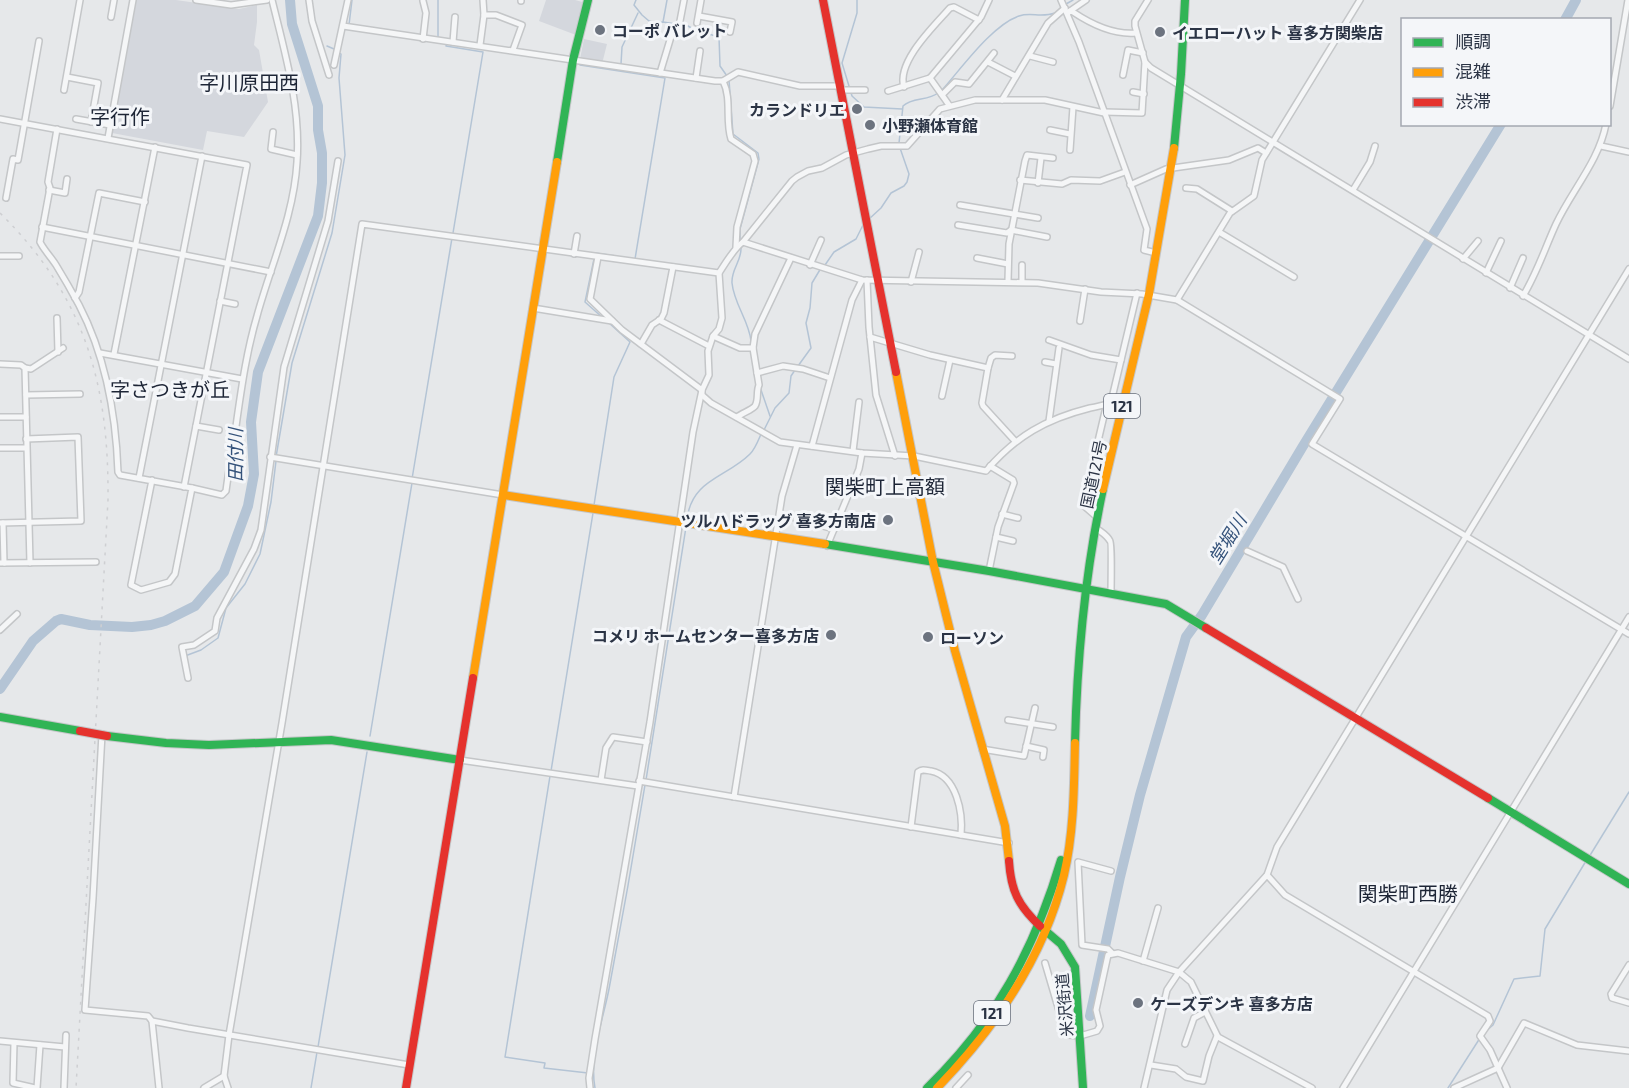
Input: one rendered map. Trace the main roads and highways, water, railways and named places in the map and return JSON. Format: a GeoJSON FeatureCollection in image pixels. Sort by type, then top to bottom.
{"type":"FeatureCollection","features":[{"type":"Feature","properties":{"kind":"main road"},"geometry":{"type":"LineString","coordinates":[[406,1088],[544,250],[573,60],[588,0]]}},
{"type":"Feature","properties":{"kind":"main road","name":"米沢街道"},"geometry":{"type":"LineString","coordinates":[[823,0],[933,562],[955,651],[1009,843],[1012,891],[1022,909],[1068,952],[1075,967],[1083,1088]]}},
{"type":"Feature","properties":{"kind":"main road","name":"国道121号"},"geometry":{"type":"LineString","coordinates":[[1042,928],[1059,893],[1067,864],[1076,780],[1078,675],[1086,589],[1122,403],[1149,294],[1171,168],[1180,86],[1185,0]]}},
{"type":"Feature","properties":{"kind":"main road"},"geometry":{"type":"LineString","coordinates":[[503,495],[776,536],[1166,604],[1629,884]]}},
{"type":"Feature","properties":{"kind":"main road"},"geometry":{"type":"LineString","coordinates":[[2,718],[144,742],[225,745],[312,739],[354,742],[460,760]]}},
{"type":"Feature","properties":{"kind":"main road","name":"国道121号"},"geometry":{"type":"LineString","coordinates":[[1042,928],[1072,814]]}},
{"type":"Feature","properties":{"kind":"main road"},"geometry":{"type":"LineString","coordinates":[[1067,864],[1078,862],[1069,850]]}},
{"type":"Feature","properties":{"kind":"main road","name":"121"},"geometry":{"type":"LineString","coordinates":[[927,1088],[962,1052],[994,1011],[1042,928]]}},
{"type":"Feature","properties":{"kind":"main road","name":"121"},"geometry":{"type":"LineString","coordinates":[[937,1088],[966,1057],[1000,1014],[1024,975],[1042,928]]}},
{"type":"Feature","properties":{"kind":"waterway","name":"田付川"},"geometry":{"type":"LineString","coordinates":[[0,689],[33,641],[56,621],[61,619],[90,625],[132,627],[165,621],[195,606],[224,572],[248,506],[254,474],[251,422],[258,372],[318,216],[322,183],[318,106],[292,24],[290,0]]}},
{"type":"Feature","properties":{"kind":"waterway"},"geometry":{"type":"LineString","coordinates":[[349,25],[352,0]]}},
{"type":"Feature","properties":{"kind":"waterway"},"geometry":{"type":"LineString","coordinates":[[438,0],[438,38]]}},
{"type":"Feature","properties":{"kind":"waterway"},"geometry":{"type":"LineString","coordinates":[[636,0],[634,5],[649,21],[688,26],[719,37],[720,66],[727,76]]}},
{"type":"Feature","properties":{"kind":"waterway"},"geometry":{"type":"LineString","coordinates":[[663,22],[667,0]]}},
{"type":"Feature","properties":{"kind":"waterway"},"geometry":{"type":"LineString","coordinates":[[857,0],[857,13],[842,63],[852,96],[864,107],[902,109]]}},
{"type":"Feature","properties":{"kind":"waterway"},"geometry":{"type":"LineString","coordinates":[[1066,4],[1073,0]]}},
{"type":"Feature","properties":{"kind":"waterway","name":"堂堀川"},"geometry":{"type":"LineString","coordinates":[[1566,18],[1576,0]]}},
{"type":"Feature","properties":{"kind":"waterway"},"geometry":{"type":"LineString","coordinates":[[621,64],[622,47],[638,13]]}},
{"type":"Feature","properties":{"kind":"waterway"},"geometry":{"type":"LineString","coordinates":[[942,90],[998,28],[1019,16],[1055,13]]}},
{"type":"Feature","properties":{"kind":"waterway"},"geometry":{"type":"LineString","coordinates":[[447,43],[446,46],[483,52],[453,233]]}},
{"type":"Feature","properties":{"kind":"waterway"},"geometry":{"type":"LineString","coordinates":[[327,46],[334,49]]}},
{"type":"Feature","properties":{"kind":"waterway"},"geometry":{"type":"LineString","coordinates":[[276,457],[292,363],[332,233],[345,155],[339,78],[341,54],[338,52]]}},
{"type":"Feature","properties":{"kind":"waterway"},"geometry":{"type":"LineString","coordinates":[[580,65],[665,78],[635,259]]}},
{"type":"Feature","properties":{"kind":"waterway"},"geometry":{"type":"LineString","coordinates":[[729,80],[733,134],[758,153],[759,159],[740,229],[740,242]]}},
{"type":"Feature","properties":{"kind":"waterway"},"geometry":{"type":"LineString","coordinates":[[899,143],[903,106],[911,101],[938,93]]}},
{"type":"Feature","properties":{"kind":"waterway","name":"堂堀川"},"geometry":{"type":"LineString","coordinates":[[1090,1016],[1140,795],[1186,637],[1202,615],[1500,126]]}},
{"type":"Feature","properties":{"kind":"waterway"},"geometry":{"type":"LineString","coordinates":[[869,219],[881,208],[891,193],[907,182],[909,174],[900,148]]}},
{"type":"Feature","properties":{"kind":"waterway"},"geometry":{"type":"LineString","coordinates":[[825,265],[834,252],[856,239],[863,225]]}},
{"type":"Feature","properties":{"kind":"waterway"},"geometry":{"type":"LineString","coordinates":[[412,479],[452,238]]}},
{"type":"Feature","properties":{"kind":"waterway"},"geometry":{"type":"LineString","coordinates":[[741,247],[732,283],[751,341]]}},
{"type":"Feature","properties":{"kind":"waterway"},"geometry":{"type":"LineString","coordinates":[[595,255],[595,253],[616,256]]}},
{"type":"Feature","properties":{"kind":"waterway"},"geometry":{"type":"LineString","coordinates":[[594,259],[585,302],[603,318]]}},
{"type":"Feature","properties":{"kind":"waterway"},"geometry":{"type":"LineString","coordinates":[[798,366],[811,348],[806,323],[812,283],[821,268]]}},
{"type":"Feature","properties":{"kind":"waterway"},"geometry":{"type":"LineString","coordinates":[[594,505],[614,377],[630,342],[609,323]]}},
{"type":"Feature","properties":{"kind":"waterway"},"geometry":{"type":"LineString","coordinates":[[752,358],[754,368]]}},
{"type":"Feature","properties":{"kind":"waterway"},"geometry":{"type":"LineString","coordinates":[[764,430],[775,408],[789,393],[791,376],[795,370]]}},
{"type":"Feature","properties":{"kind":"waterway"},"geometry":{"type":"LineString","coordinates":[[760,387],[770,416]]}},
{"type":"Feature","properties":{"kind":"waterway"},"geometry":{"type":"LineString","coordinates":[[687,519],[696,495],[711,480],[750,454],[761,434]]}},
{"type":"Feature","properties":{"kind":"waterway"},"geometry":{"type":"LineString","coordinates":[[185,656],[201,650],[218,638],[226,608],[245,584],[260,554],[271,502],[276,461]]}},
{"type":"Feature","properties":{"kind":"waterway"},"geometry":{"type":"LineString","coordinates":[[370,736],[412,483]]}},
{"type":"Feature","properties":{"kind":"waterway"},"geometry":{"type":"LineString","coordinates":[[551,771],[593,513]]}},
{"type":"Feature","properties":{"kind":"waterway"},"geometry":{"type":"LineString","coordinates":[[646,780],[686,527]]}},
{"type":"Feature","properties":{"kind":"waterway"},"geometry":{"type":"LineString","coordinates":[[318,1047],[367,752]]}},
{"type":"Feature","properties":{"kind":"waterway"},"geometry":{"type":"LineString","coordinates":[[550,776],[505,1057],[545,1063],[544,1068],[588,1073]]}},
{"type":"Feature","properties":{"kind":"waterway"},"geometry":{"type":"LineString","coordinates":[[595,1088],[595,1051],[614,964],[645,785]]}},
{"type":"Feature","properties":{"kind":"waterway"},"geometry":{"type":"LineString","coordinates":[[1589,857],[1629,792]]}},
{"type":"Feature","properties":{"kind":"waterway"},"geometry":{"type":"LineString","coordinates":[[1485,1032],[1493,1025],[1514,979],[1540,976],[1545,929],[1586,861]]}},
{"type":"Feature","properties":{"kind":"waterway"},"geometry":{"type":"LineString","coordinates":[[1448,1088],[1480,1038]]}},
{"type":"Feature","properties":{"kind":"waterway"},"geometry":{"type":"LineString","coordinates":[[311,1088],[317,1052]]}},
{"type":"Feature","properties":{"kind":"railway"},"geometry":{"type":"LineString","coordinates":[[0,213],[29,245],[53,277],[72,310],[97,380],[104,418],[108,500],[76,1088]]}},
{"type":"Feature","properties":{"kind":"place","name":"コーポ バレット"},"geometry":{"type":"Point","coordinates":[600,30]}},
{"type":"Feature","properties":{"kind":"place","name":"イエローハット 喜多方関柴店"},"geometry":{"type":"Point","coordinates":[1160,32]}},
{"type":"Feature","properties":{"kind":"place","name":"カランドリエ"},"geometry":{"type":"Point","coordinates":[857,109]}},
{"type":"Feature","properties":{"kind":"place","name":"小野瀬体育館"},"geometry":{"type":"Point","coordinates":[870,125]}},
{"type":"Feature","properties":{"kind":"place","name":"ツルハドラッグ 喜多方南店"},"geometry":{"type":"Point","coordinates":[888,520]}},
{"type":"Feature","properties":{"kind":"place","name":"コメリ ホームセンター喜多方店"},"geometry":{"type":"Point","coordinates":[831,635]}},
{"type":"Feature","properties":{"kind":"place","name":"ローソン"},"geometry":{"type":"Point","coordinates":[928,637]}},
{"type":"Feature","properties":{"kind":"place","name":"ケーズデンキ 喜多方店"},"geometry":{"type":"Point","coordinates":[1138,1003]}},
{"type":"Feature","properties":{"kind":"district","name":"字川原田西"},"geometry":{"type":"Point","coordinates":[249,82]}},
{"type":"Feature","properties":{"kind":"district","name":"字行作"},"geometry":{"type":"Point","coordinates":[120,116]}},
{"type":"Feature","properties":{"kind":"district","name":"字さつきが丘"},"geometry":{"type":"Point","coordinates":[170,389]}},
{"type":"Feature","properties":{"kind":"district","name":"関柴町上高額"},"geometry":{"type":"Point","coordinates":[885,486]}},
{"type":"Feature","properties":{"kind":"district","name":"関柴町西勝"},"geometry":{"type":"Point","coordinates":[1408,893]}}]}
